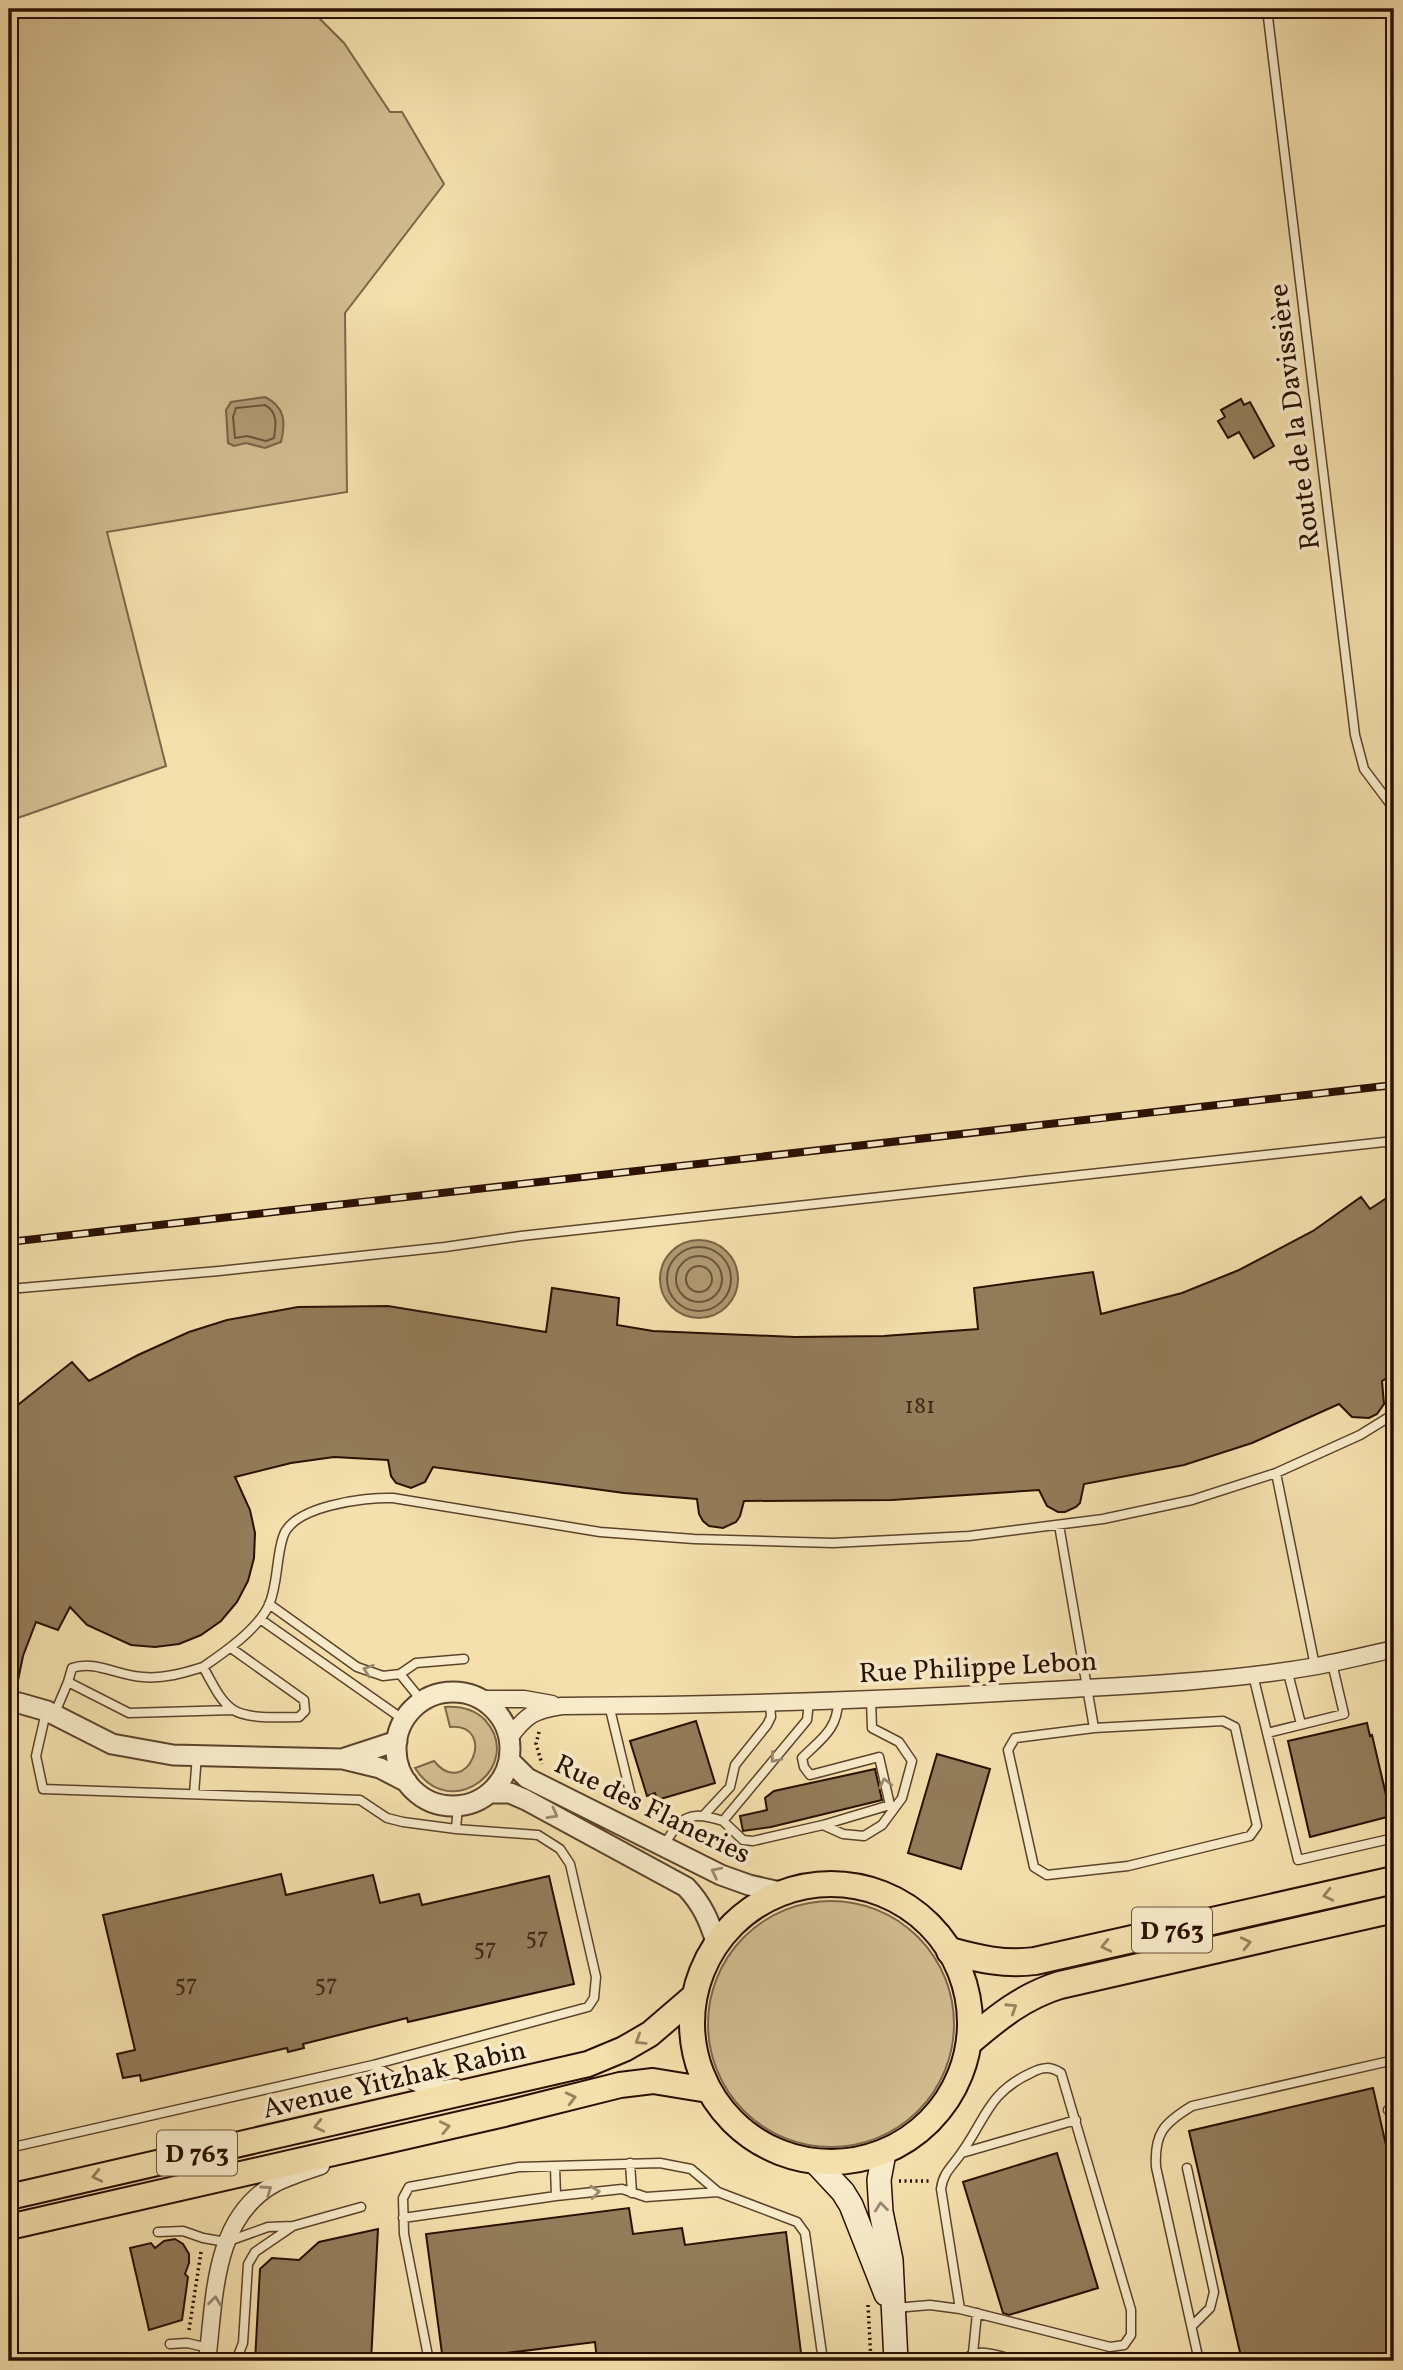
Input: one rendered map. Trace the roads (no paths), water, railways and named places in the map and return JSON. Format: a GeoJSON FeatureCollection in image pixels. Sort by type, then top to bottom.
{"type":"FeatureCollection","features":[{"type":"Feature","properties":{"kind":"highway","name":"D 763"},"geometry":{"type":"LineString","coordinates":[[950,1951],[995,1962],[1015,1964],[1035,1961],[1394,1880]]}},
{"type":"Feature","properties":{"kind":"highway","name":"D 763"},"geometry":{"type":"LineString","coordinates":[[970,2041],[1009,2008],[1060,1985],[1394,1909]]}},
{"type":"Feature","properties":{"kind":"main road"},"geometry":{"type":"LineString","coordinates":[[818,1883],[857,1885],[894,1898],[926,1920],[950,1951],[961,1972],[968,1994],[970,2041],[960,2077],[942,2108],[916,2134],[884,2153],[851,2162],[816,2163],[772,2151],[735,2126],[708,2090],[692,2045],[693,1997],[702,1968],[716,1942],[745,1912],[780,1892],[818,1883]]}},
{"type":"Feature","properties":{"kind":"main road","name":"Avenue Yitzhak Rabin"},"geometry":{"type":"LineString","coordinates":[[9,2197],[588,2064],[624,2049],[650,2034],[693,1997]]}},
{"type":"Feature","properties":{"kind":"main road","name":"Avenue Yitzhak Rabin"},"geometry":{"type":"LineString","coordinates":[[9,2227],[620,2085],[653,2081],[708,2090]]}},
{"type":"Feature","properties":{"kind":"main road"},"geometry":{"type":"LineString","coordinates":[[884,2153],[879,2180],[881,2211],[891,2260],[896,2361]]}},
{"type":"Feature","properties":{"kind":"main road"},"geometry":{"type":"LineString","coordinates":[[816,2163],[843,2192],[851,2205],[893,2308]]}},
{"type":"Feature","properties":{"kind":"street","name":"Rue Philippe Lebon"},"geometry":{"type":"LineString","coordinates":[[509,1738],[522,1720],[539,1709],[562,1706],[871,1700],[1087,1689],[1253,1675],[1332,1663],[1394,1649]]}},
{"type":"Feature","properties":{"kind":"street"},"geometry":{"type":"LineString","coordinates":[[9,1702],[50,1713],[112,1744],[173,1755],[343,1759],[380,1768],[407,1782],[430,1801],[458,1806],[475,1802],[490,1793],[505,1773],[509,1760],[509,1738],[504,1723],[494,1709],[481,1699],[457,1692],[433,1696],[422,1701],[404,1720],[397,1741],[397,1756],[407,1782]]}},
{"type":"Feature","properties":{"kind":"street","name":"Rue Philippe Lebon"},"geometry":{"type":"LineString","coordinates":[[481,1699],[524,1699],[562,1706]]}},
{"type":"Feature","properties":{"kind":"street"},"geometry":{"type":"LineString","coordinates":[[343,1759],[397,1741]]}},
{"type":"Feature","properties":{"kind":"street","name":"Rue des Flaneries"},"geometry":{"type":"LineString","coordinates":[[509,1760],[527,1778],[722,1875],[745,1884],[780,1892]]}},
{"type":"Feature","properties":{"kind":"street","name":"Rue des Flaneries"},"geometry":{"type":"LineString","coordinates":[[490,1793],[510,1793],[526,1800],[686,1887],[699,1900],[708,1916],[716,1942]]}},
{"type":"Feature","properties":{"kind":"street"},"geometry":{"type":"LineString","coordinates":[[208,2355],[219,2264],[236,2221],[248,2206],[275,2183],[385,2140]]}},
{"type":"Feature","properties":{"kind":"lane","name":"Route de la Davissière"},"geometry":{"type":"LineString","coordinates":[[1267,9],[1355,735],[1364,769],[1394,809]]}},
{"type":"Feature","properties":{"kind":"lane"},"geometry":{"type":"LineString","coordinates":[[9,1289],[219,1271],[1394,1141]]}},
{"type":"Feature","properties":{"kind":"lane"},"geometry":{"type":"LineString","coordinates":[[9,2148],[373,2065],[588,2007],[594,1998],[596,1977],[570,1864],[560,1849],[538,1835],[456,1829],[387,1818],[360,1800],[43,1789],[36,1756],[50,1713],[68,1682],[72,1668],[84,1664],[143,1678],[179,1674],[203,1667],[231,1648],[260,1619],[269,1604],[283,1535],[288,1524],[299,1517],[328,1507],[374,1498],[393,1498],[600,1532],[694,1539],[833,1543],[969,1536],[1114,1517],[1192,1500],[1276,1473],[1360,1435],[1394,1414]]}},
{"type":"Feature","properties":{"kind":"lane"},"geometry":{"type":"LineString","coordinates":[[1276,1473],[1315,1666]]}},
{"type":"Feature","properties":{"kind":"lane"},"geometry":{"type":"LineString","coordinates":[[1059,1525],[1094,1728]]}},
{"type":"Feature","properties":{"kind":"lane"},"geometry":{"type":"LineString","coordinates":[[269,1604],[357,1667],[383,1676],[400,1674],[416,1663],[464,1659]]}},
{"type":"Feature","properties":{"kind":"lane"},"geometry":{"type":"LineString","coordinates":[[260,1619],[404,1720]]}},
{"type":"Feature","properties":{"kind":"lane"},"geometry":{"type":"LineString","coordinates":[[68,1682],[129,1713],[233,1710],[263,1717],[299,1717],[305,1711],[304,1700],[231,1648]]}},
{"type":"Feature","properties":{"kind":"lane"},"geometry":{"type":"LineString","coordinates":[[1267,1732],[1344,1714],[1332,1663]]}},
{"type":"Feature","properties":{"kind":"lane"},"geometry":{"type":"LineString","coordinates":[[203,1667],[219,1694],[233,1710]]}},
{"type":"Feature","properties":{"kind":"lane"},"geometry":{"type":"LineString","coordinates":[[1287,1670],[1301,1724]]}},
{"type":"Feature","properties":{"kind":"lane"},"geometry":{"type":"LineString","coordinates":[[400,1674],[422,1701]]}},
{"type":"Feature","properties":{"kind":"lane"},"geometry":{"type":"LineString","coordinates":[[1253,1675],[1298,1860],[1394,1838]]}},
{"type":"Feature","properties":{"kind":"lane"},"geometry":{"type":"LineString","coordinates":[[823,1825],[844,1833],[864,1836],[883,1825],[902,1798],[912,1761],[900,1742],[872,1728],[871,1700]]}},
{"type":"Feature","properties":{"kind":"lane"},"geometry":{"type":"LineString","coordinates":[[664,1845],[678,1823],[691,1815],[705,1815],[723,1821],[743,1840],[754,1841],[823,1825],[890,1805],[879,1757],[810,1775],[804,1767],[802,1758],[835,1724],[838,1701]]}},
{"type":"Feature","properties":{"kind":"lane"},"geometry":{"type":"LineString","coordinates":[[723,1821],[807,1720],[809,1702]]}},
{"type":"Feature","properties":{"kind":"lane"},"geometry":{"type":"LineString","coordinates":[[705,1815],[730,1787],[735,1765],[767,1725],[771,1717],[770,1703]]}},
{"type":"Feature","properties":{"kind":"lane"},"geometry":{"type":"LineString","coordinates":[[609,1705],[631,1796]]}},
{"type":"Feature","properties":{"kind":"lane"},"geometry":{"type":"LineString","coordinates":[[1223,1721],[1235,1727],[1257,1826],[1250,1836],[1172,1856],[1128,1866],[1047,1875],[1034,1867],[1008,1749],[1015,1738],[1094,1728],[1223,1721]]}},
{"type":"Feature","properties":{"kind":"lane"},"geometry":{"type":"LineString","coordinates":[[194,1794],[197,1755]]}},
{"type":"Feature","properties":{"kind":"lane"},"geometry":{"type":"LineString","coordinates":[[456,1829],[458,1806]]}},
{"type":"Feature","properties":{"kind":"lane"},"geometry":{"type":"LineString","coordinates":[[1199,2361],[1156,2167],[1158,2135],[1169,2120],[1192,2106],[1394,2060]]}},
{"type":"Feature","properties":{"kind":"lane"},"geometry":{"type":"LineString","coordinates":[[373,2065],[419,2088],[588,2064]]}},
{"type":"Feature","properties":{"kind":"lane"},"geometry":{"type":"LineString","coordinates":[[893,2308],[930,2305],[960,2309],[1110,2347],[1124,2346],[1131,2335],[1131,2310],[1061,2073],[1042,2067],[1013,2081],[997,2095],[962,2153],[943,2176],[960,2309]]}},
{"type":"Feature","properties":{"kind":"lane"},"geometry":{"type":"LineString","coordinates":[[962,2153],[1076,2120]]}},
{"type":"Feature","properties":{"kind":"lane"},"geometry":{"type":"LineString","coordinates":[[630,2163],[632,2193]]}},
{"type":"Feature","properties":{"kind":"lane"},"geometry":{"type":"LineString","coordinates":[[429,2361],[403,2218],[403,2198],[409,2187],[519,2166],[660,2163],[691,2169],[718,2193],[797,2222],[805,2233],[823,2361]]}},
{"type":"Feature","properties":{"kind":"lane"},"geometry":{"type":"LineString","coordinates":[[555,2167],[556,2196]]}},
{"type":"Feature","properties":{"kind":"lane"},"geometry":{"type":"LineString","coordinates":[[1187,2168],[1214,2291],[1210,2308],[1192,2326]]}},
{"type":"Feature","properties":{"kind":"lane"},"geometry":{"type":"LineString","coordinates":[[403,2218],[622,2189],[646,2197],[718,2193]]}},
{"type":"Feature","properties":{"kind":"lane"},"geometry":{"type":"LineString","coordinates":[[158,2232],[183,2231],[226,2242],[268,2227],[293,2226],[361,2207]]}},
{"type":"Feature","properties":{"kind":"lane"},"geometry":{"type":"LineString","coordinates":[[236,2361],[243,2343],[248,2264],[256,2252],[293,2226]]}},
{"type":"Feature","properties":{"kind":"lane"},"geometry":{"type":"LineString","coordinates":[[973,2353],[977,2314]]}},
{"type":"Feature","properties":{"kind":"lane"},"geometry":{"type":"LineString","coordinates":[[170,2344],[187,2343],[208,2355]]}},
{"type":"Feature","properties":{"kind":"lane"},"geometry":{"type":"LineString","coordinates":[[965,2361],[968,2355],[978,2352],[1019,2361]]}},
{"type":"Feature","properties":{"kind":"water"},"geometry":{"type":"Polygon","coordinates":[[[265,397],[280,410],[283,422],[281,442],[265,448],[246,443],[234,446],[228,443],[226,410],[231,402],[265,397]]]}},
{"type":"Feature","properties":{"kind":"water"},"geometry":{"type":"Polygon","coordinates":[[[691,1240],[707,1240],[721,1246],[732,1257],[738,1271],[738,1287],[732,1301],[721,1312],[707,1318],[691,1318],[677,1312],[666,1301],[660,1287],[660,1271],[666,1257],[677,1246],[691,1240]]]}},
{"type":"Feature","properties":{"kind":"railway"},"geometry":{"type":"LineString","coordinates":[[9,1242],[1394,1085]]}}]}
